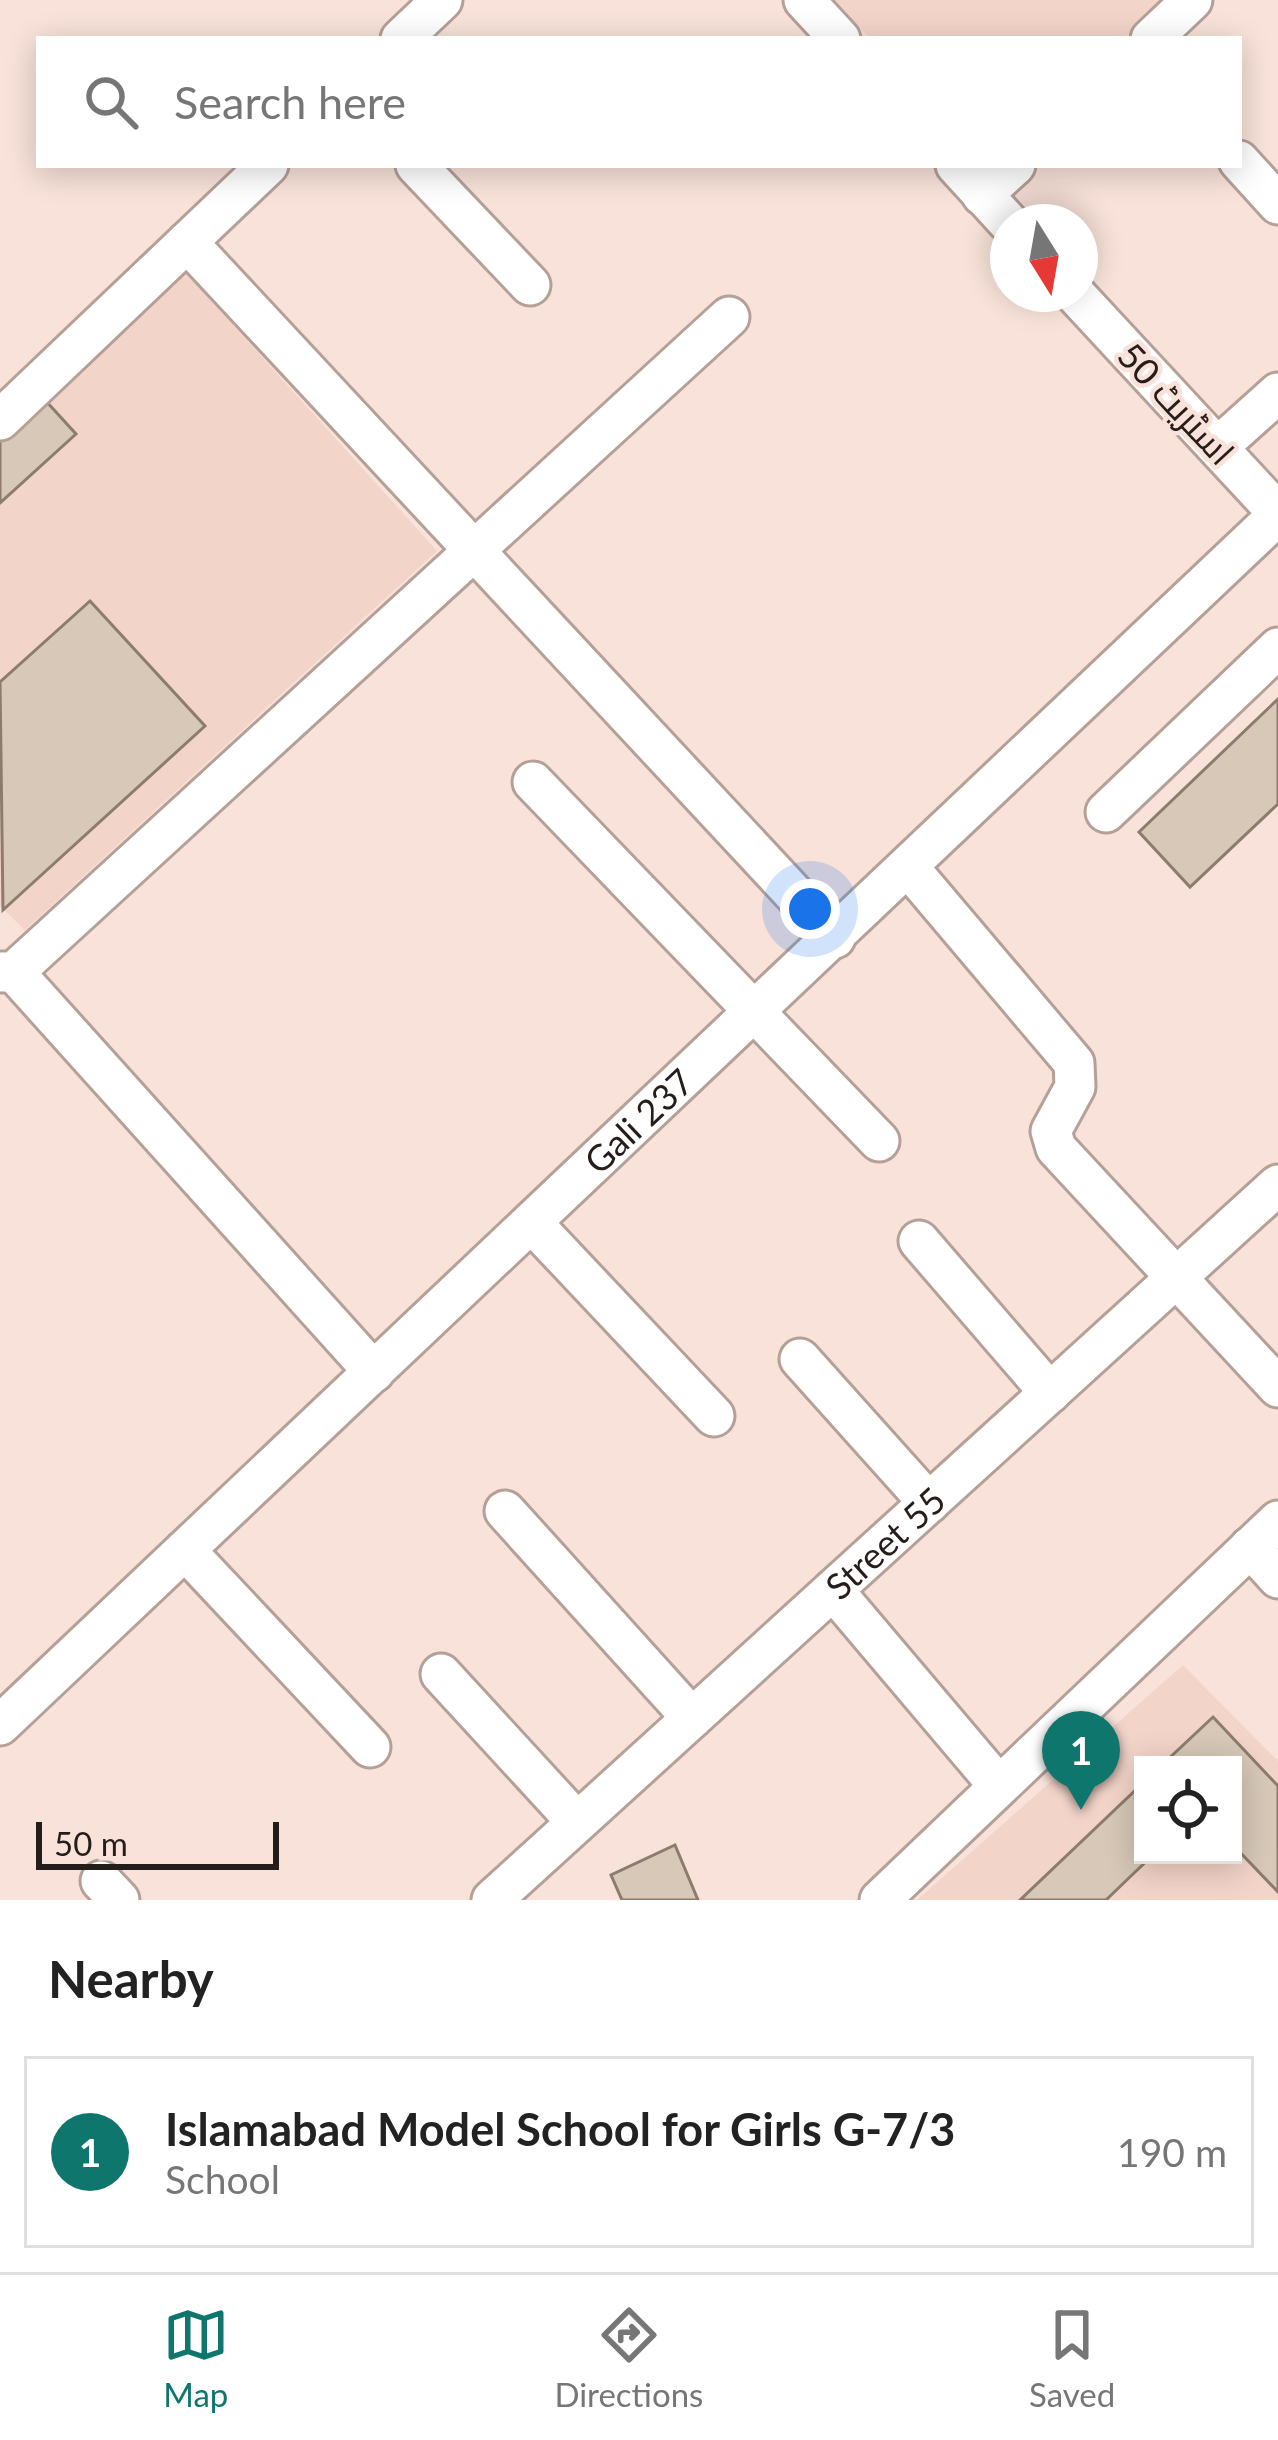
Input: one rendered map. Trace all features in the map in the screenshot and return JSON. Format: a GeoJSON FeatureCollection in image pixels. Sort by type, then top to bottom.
{"type":"FeatureCollection","features":[{"type":"Feature","properties":{"kind":"street"},"geometry":{"type":"LineString","coordinates":[[403,36],[442,0]]}},
{"type":"Feature","properties":{"kind":"street"},"geometry":{"type":"LineString","coordinates":[[804,0],[837,36]]}},
{"type":"Feature","properties":{"kind":"street"},"geometry":{"type":"LineString","coordinates":[[1154,36],[1192,0]]}},
{"type":"Feature","properties":{"kind":"street"},"geometry":{"type":"LineString","coordinates":[[0,420],[265,168]]}},
{"type":"Feature","properties":{"kind":"street"},"geometry":{"type":"LineString","coordinates":[[419,168],[530,285]]}},
{"type":"Feature","properties":{"kind":"street"},"geometry":{"type":"LineString","coordinates":[[959,168],[991,204]]}},
{"type":"Feature","properties":{"kind":"street"},"geometry":{"type":"LineString","coordinates":[[997,204],[1014,168]]}},
{"type":"Feature","properties":{"kind":"street"},"geometry":{"type":"LineString","coordinates":[[187,242],[835,938]]}},
{"type":"Feature","properties":{"kind":"street","name":"اسٹریٹ 50"},"geometry":{"type":"LineString","coordinates":[[1093,312],[1278,514]]}},
{"type":"Feature","properties":{"kind":"street"},"geometry":{"type":"LineString","coordinates":[[374,1372],[7,972],[476,552],[730,317]]}},
{"type":"Feature","properties":{"kind":"street"},"geometry":{"type":"LineString","coordinates":[[1219,446],[1278,393]]}},
{"type":"Feature","properties":{"kind":"street","name":"Gali 237"},"geometry":{"type":"LineString","coordinates":[[0,1725],[1278,514]]}},
{"type":"Feature","properties":{"kind":"street"},"geometry":{"type":"LineString","coordinates":[[1106,812],[1278,648]]}},
{"type":"Feature","properties":{"kind":"street"},"geometry":{"type":"LineString","coordinates":[[533,782],[879,1141]]}},
{"type":"Feature","properties":{"kind":"street"},"geometry":{"type":"LineString","coordinates":[[908,868],[1074,1063],[1076,1088],[1051,1131],[1056,1148],[1278,1387]]}},
{"type":"Feature","properties":{"kind":"street","name":"Street 55"},"geometry":{"type":"LineString","coordinates":[[498,1898],[1278,1185]]}},
{"type":"Feature","properties":{"kind":"street"},"geometry":{"type":"LineString","coordinates":[[532,1223],[714,1416]]}},
{"type":"Feature","properties":{"kind":"street"},"geometry":{"type":"LineString","coordinates":[[919,1241],[1050,1393]]}},
{"type":"Feature","properties":{"kind":"street"},"geometry":{"type":"LineString","coordinates":[[800,1359],[928,1503]]}},
{"type":"Feature","properties":{"kind":"street"},"geometry":{"type":"LineString","coordinates":[[506,1511],[692,1718]]}},
{"type":"Feature","properties":{"kind":"street"},"geometry":{"type":"LineString","coordinates":[[880,1900],[1264,1534],[1278,1578]]}},
{"type":"Feature","properties":{"kind":"street"},"geometry":{"type":"LineString","coordinates":[[185,1550],[370,1747]]}},
{"type":"Feature","properties":{"kind":"street"},"geometry":{"type":"LineString","coordinates":[[833,1590],[999,1786]]}},
{"type":"Feature","properties":{"kind":"street"},"geometry":{"type":"LineString","coordinates":[[440,1674],[577,1822]]}},
{"type":"Feature","properties":{"kind":"shaded area"},"geometry":{"type":"Polygon","coordinates":[[[834,0],[1165,0],[1126,36],[867,36],[834,0]]]}},
{"type":"Feature","properties":{"kind":"shaded area"},"geometry":{"type":"Polygon","coordinates":[[[178,264],[437,551],[25,930],[0,906],[0,431],[178,264]]]}},
{"type":"Feature","properties":{"kind":"shaded area"},"geometry":{"type":"Polygon","coordinates":[[[1183,1665],[1278,1761],[1278,1900],[917,1900],[1183,1665]]]}},
{"type":"Feature","properties":{"kind":"building"},"geometry":{"type":"Polygon","coordinates":[[[45,400],[76,434],[0,503],[0,441],[45,400]]]}},
{"type":"Feature","properties":{"kind":"building"},"geometry":{"type":"Polygon","coordinates":[[[90,601],[205,726],[3,910],[0,682],[90,601]]]}},
{"type":"Feature","properties":{"kind":"building"},"geometry":{"type":"Polygon","coordinates":[[[1278,699],[1278,804],[1190,887],[1139,832],[1278,699]]]}},
{"type":"Feature","properties":{"kind":"building"},"geometry":{"type":"Polygon","coordinates":[[[1213,1717],[1278,1786],[1278,1892],[1242,1854],[1242,1756],[1172,1756],[1213,1717]]]}},
{"type":"Feature","properties":{"kind":"building"},"geometry":{"type":"Polygon","coordinates":[[[1134,1792],[1134,1864],[1144,1864],[1106,1900],[1020,1900],[1134,1792]]]}},
{"type":"Feature","properties":{"kind":"building"},"geometry":{"type":"Polygon","coordinates":[[[675,1845],[698,1900],[622,1900],[611,1875],[675,1845]]]}},
{"type":"Feature","properties":{"kind":"place","name":"Islamabad Model School for Girls G-7/3"},"geometry":{"type":"Point","coordinates":[1081,1810]}}]}
